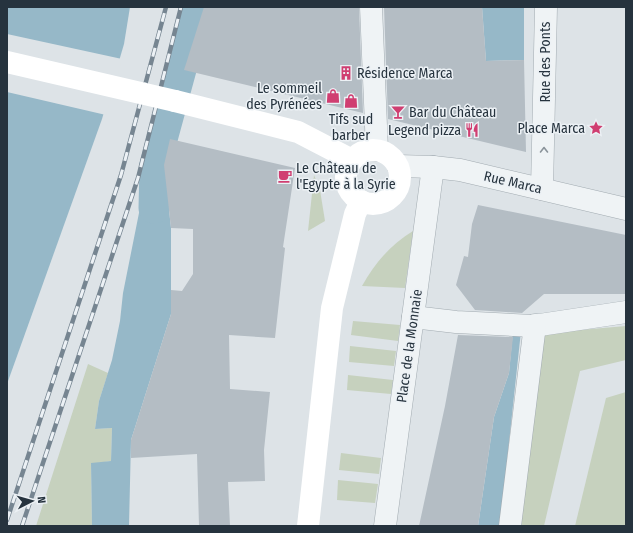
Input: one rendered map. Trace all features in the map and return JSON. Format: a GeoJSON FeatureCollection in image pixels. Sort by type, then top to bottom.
{"type":"FeatureCollection","features":[{"type":"Feature","properties":{"kind":"main road"},"geometry":{"type":"LineString","coordinates":[[7,62],[175,101],[298,132],[352,160]]}},
{"type":"Feature","properties":{"kind":"main road"},"geometry":{"type":"LineString","coordinates":[[377,150],[390,156],[398,166],[400,182],[392,196],[377,204],[361,201],[352,194],[347,183],[348,168],[352,160],[363,152],[377,150]]}},
{"type":"Feature","properties":{"kind":"main road"},"geometry":{"type":"LineString","coordinates":[[308,526],[332,308],[355,214],[361,201]]}},
{"type":"Feature","properties":{"kind":"street"},"geometry":{"type":"LineString","coordinates":[[371,7],[377,150]]}},
{"type":"Feature","properties":{"kind":"street","name":"Rue des Ponts"},"geometry":{"type":"LineString","coordinates":[[542,189],[546,7]]}},
{"type":"Feature","properties":{"kind":"street","name":"Rue Marca"},"geometry":{"type":"LineString","coordinates":[[398,166],[433,167],[460,170],[626,209]]}},
{"type":"Feature","properties":{"kind":"street","name":"Place de la Monnaie"},"geometry":{"type":"LineString","coordinates":[[385,526],[433,167]]}},
{"type":"Feature","properties":{"kind":"street"},"geometry":{"type":"LineString","coordinates":[[412,317],[500,325],[534,326],[626,312]]}},
{"type":"Feature","properties":{"kind":"street"},"geometry":{"type":"LineString","coordinates":[[510,526],[534,326]]}},
{"type":"Feature","properties":{"kind":"green space"},"geometry":{"type":"Polygon","coordinates":[[[314,175],[320,190],[325,221],[308,231],[314,175]]]}},
{"type":"Feature","properties":{"kind":"green space"},"geometry":{"type":"Polygon","coordinates":[[[413,231],[405,288],[362,286],[384,255],[405,236],[413,231]]]}},
{"type":"Feature","properties":{"kind":"green space"},"geometry":{"type":"Polygon","coordinates":[[[353,321],[400,325],[398,341],[351,335],[353,321]]]}},
{"type":"Feature","properties":{"kind":"green space"},"geometry":{"type":"Polygon","coordinates":[[[626,326],[626,360],[580,371],[544,526],[516,526],[545,333],[626,326]]]}},
{"type":"Feature","properties":{"kind":"green space"},"geometry":{"type":"Polygon","coordinates":[[[350,346],[396,351],[394,366],[349,362],[350,346]]]}},
{"type":"Feature","properties":{"kind":"green space"},"geometry":{"type":"Polygon","coordinates":[[[88,364],[108,373],[99,401],[95,429],[112,428],[111,461],[91,464],[92,526],[36,526],[88,364]]]}},
{"type":"Feature","properties":{"kind":"green space"},"geometry":{"type":"Polygon","coordinates":[[[348,375],[393,380],[391,394],[347,390],[348,375]]]}},
{"type":"Feature","properties":{"kind":"green space"},"geometry":{"type":"Polygon","coordinates":[[[626,392],[626,526],[575,526],[606,398],[626,392]]]}},
{"type":"Feature","properties":{"kind":"green space"},"geometry":{"type":"Polygon","coordinates":[[[341,453],[381,458],[379,474],[339,470],[341,453]]]}},
{"type":"Feature","properties":{"kind":"green space"},"geometry":{"type":"Polygon","coordinates":[[[338,480],[378,484],[375,503],[337,500],[338,480]]]}},
{"type":"Feature","properties":{"kind":"water"},"geometry":{"type":"Polygon","coordinates":[[[7,7],[130,7],[124,44],[102,119],[7,384],[7,7]]]}},
{"type":"Feature","properties":{"kind":"water"},"geometry":{"type":"Polygon","coordinates":[[[482,7],[524,7],[524,60],[486,61],[482,7]]]}},
{"type":"Feature","properties":{"kind":"water"},"geometry":{"type":"Polygon","coordinates":[[[146,165],[164,165],[171,228],[171,314],[131,440],[129,526],[92,526],[91,463],[111,461],[112,428],[95,429],[99,401],[112,360],[120,321],[123,293],[142,198],[146,165]]]}},
{"type":"Feature","properties":{"kind":"water"},"geometry":{"type":"Polygon","coordinates":[[[513,331],[521,331],[500,526],[478,526],[494,417],[509,373],[513,331]]]}},
{"type":"Feature","properties":{"kind":"pier"},"geometry":{"type":"Polygon","coordinates":[[[7,34],[122,59],[106,115],[7,92],[7,34]]]}},
{"type":"Feature","properties":{"kind":"building"},"geometry":{"type":"Polygon","coordinates":[[[204,7],[359,7],[363,113],[184,70],[204,7]]]}},
{"type":"Feature","properties":{"kind":"building"},"geometry":{"type":"Polygon","coordinates":[[[384,7],[482,7],[486,61],[524,60],[526,152],[388,119],[384,7]]]}},
{"type":"Feature","properties":{"kind":"building"},"geometry":{"type":"Polygon","coordinates":[[[170,139],[295,168],[283,247],[285,248],[275,338],[229,335],[230,389],[270,392],[264,450],[265,481],[228,482],[230,526],[199,526],[197,454],[131,458],[131,440],[171,314],[171,290],[182,291],[193,274],[193,229],[171,228],[164,165],[170,139]]]}},
{"type":"Feature","properties":{"kind":"building"},"geometry":{"type":"Polygon","coordinates":[[[478,205],[626,235],[626,294],[544,294],[522,313],[475,310],[456,285],[464,256],[468,257],[472,224],[478,205]]]}},
{"type":"Feature","properties":{"kind":"building"},"geometry":{"type":"Polygon","coordinates":[[[458,335],[513,337],[509,373],[494,417],[478,526],[419,526],[445,406],[458,335]]]}},
{"type":"Feature","properties":{"kind":"waterway"},"geometry":{"type":"LineString","coordinates":[[154,208],[155,165],[198,7]]}},
{"type":"Feature","properties":{"kind":"railway"},"geometry":{"type":"LineString","coordinates":[[7,520],[121,175],[166,7]]}},
{"type":"Feature","properties":{"kind":"railway"},"geometry":{"type":"LineString","coordinates":[[22,526],[138,178],[181,7]]}},
{"type":"Feature","properties":{"kind":"place","name":"Résidence Marca"},"geometry":{"type":"Point","coordinates":[346,73]}},
{"type":"Feature","properties":{"kind":"place","name":"Le sommeil des Pyrénées"},"geometry":{"type":"Point","coordinates":[333,96]}},
{"type":"Feature","properties":{"kind":"place","name":"Tifs sud barber"},"geometry":{"type":"Point","coordinates":[351,101]}},
{"type":"Feature","properties":{"kind":"place","name":"Bar du Château"},"geometry":{"type":"Point","coordinates":[398,112]}},
{"type":"Feature","properties":{"kind":"place","name":"Place Marca"},"geometry":{"type":"Point","coordinates":[596,128]}},
{"type":"Feature","properties":{"kind":"place","name":"Legend pizza"},"geometry":{"type":"Point","coordinates":[472,130]}},
{"type":"Feature","properties":{"kind":"place","name":"Le Château de l'Egypte à la Syrie"},"geometry":{"type":"Point","coordinates":[285,176]}}]}
